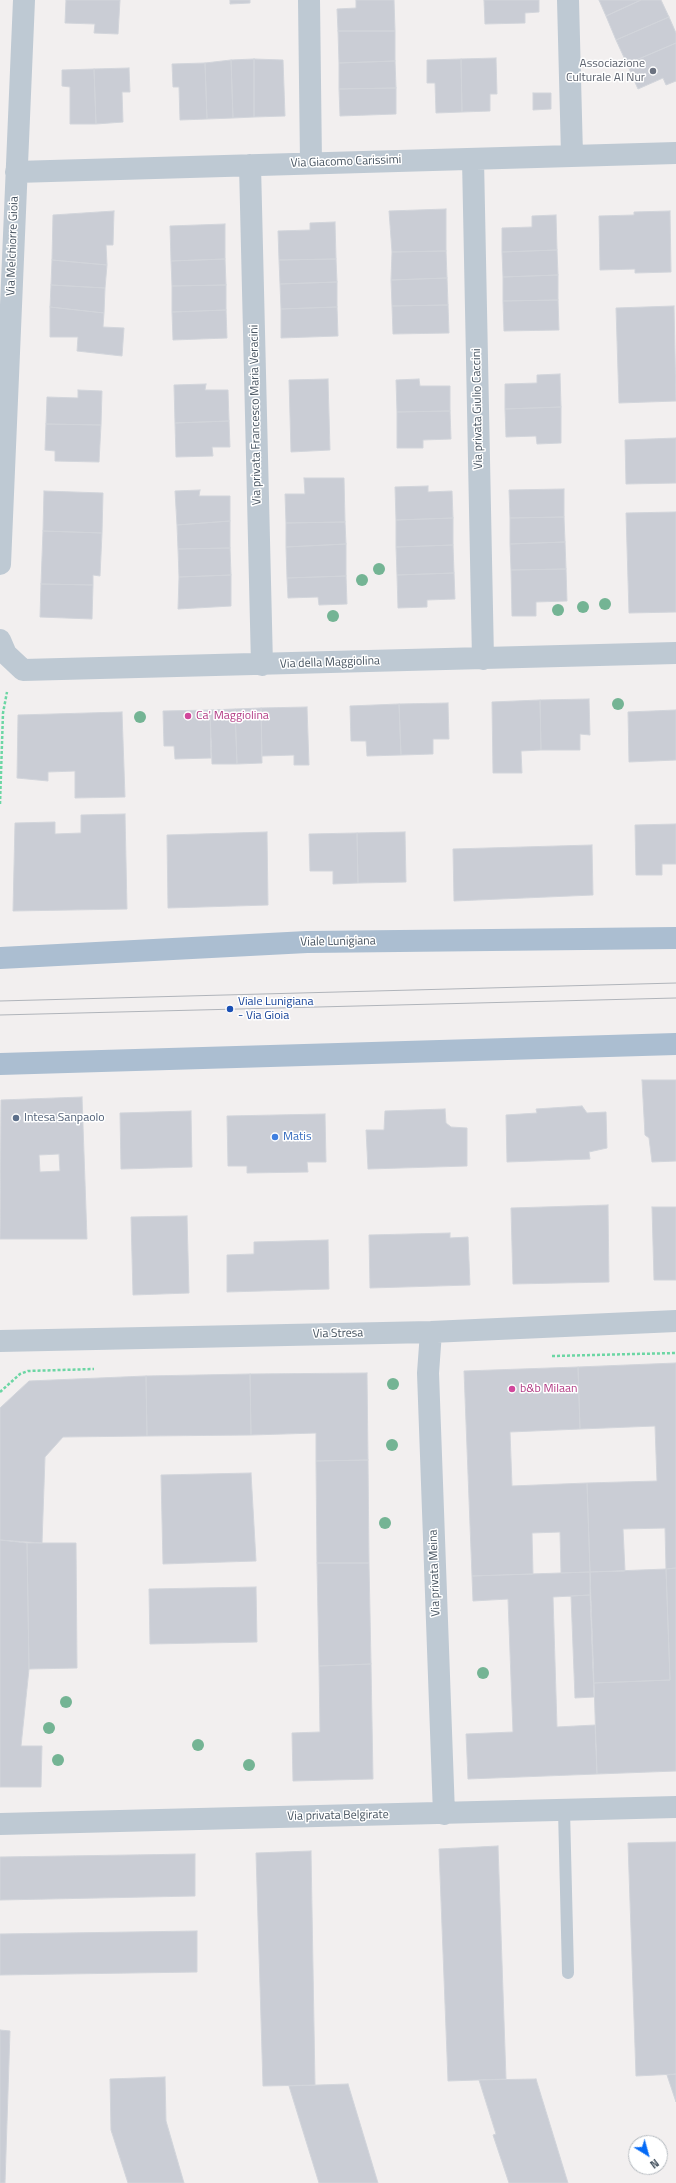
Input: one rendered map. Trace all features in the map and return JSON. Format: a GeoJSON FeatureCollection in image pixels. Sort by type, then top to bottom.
{"type":"FeatureCollection","features":[{"type":"Feature","properties":{"kind":"main road","name":"Viale Lunigiana"},"geometry":{"type":"LineString","coordinates":[[0,958],[307,942],[676,938]]}},
{"type":"Feature","properties":{"kind":"main road"},"geometry":{"type":"LineString","coordinates":[[0,1064],[676,1044]]}},
{"type":"Feature","properties":{"kind":"street","name":"Via Melchiorre Gioia"},"geometry":{"type":"LineString","coordinates":[[0,564],[24,0]]}},
{"type":"Feature","properties":{"kind":"street"},"geometry":{"type":"LineString","coordinates":[[309,0],[311,163]]}},
{"type":"Feature","properties":{"kind":"street"},"geometry":{"type":"LineString","coordinates":[[568,0],[572,155]]}},
{"type":"Feature","properties":{"kind":"street","name":"Via Giacomo Carissimi"},"geometry":{"type":"LineString","coordinates":[[16,172],[676,153]]}},
{"type":"Feature","properties":{"kind":"street","name":"Via privata Giulio Caccini"},"geometry":{"type":"LineString","coordinates":[[473,159],[483,659]]}},
{"type":"Feature","properties":{"kind":"street","name":"Via privata Francesco Maria Veracini"},"geometry":{"type":"LineString","coordinates":[[250,165],[262,665]]}},
{"type":"Feature","properties":{"kind":"street","name":"Via della Maggiolina"},"geometry":{"type":"LineString","coordinates":[[0,640],[6,654],[23,670],[262,665],[676,653]]}},
{"type":"Feature","properties":{"kind":"street","name":"Via Stresa"},"geometry":{"type":"LineString","coordinates":[[0,1341],[431,1332],[676,1321]]}},
{"type":"Feature","properties":{"kind":"street","name":"Via privata Meina"},"geometry":{"type":"LineString","coordinates":[[431,1332],[428,1373],[444,1814]]}},
{"type":"Feature","properties":{"kind":"street","name":"Via privata Belgirate"},"geometry":{"type":"LineString","coordinates":[[0,1824],[676,1807]]}},
{"type":"Feature","properties":{"kind":"lane"},"geometry":{"type":"LineString","coordinates":[[564,1810],[568,1973]]}},
{"type":"Feature","properties":{"kind":"path"},"geometry":{"type":"LineString","coordinates":[[0,804],[3,713],[8,687]]}},
{"type":"Feature","properties":{"kind":"path"},"geometry":{"type":"LineString","coordinates":[[544,1356],[676,1353]]}},
{"type":"Feature","properties":{"kind":"building"},"geometry":{"type":"Polygon","coordinates":[[[66,0],[120,0],[118,34],[94,33],[95,24],[65,23],[66,0]]]}},
{"type":"Feature","properties":{"kind":"building"},"geometry":{"type":"Polygon","coordinates":[[[230,0],[250,0],[250,3],[230,4],[230,0]]]}},
{"type":"Feature","properties":{"kind":"building"},"geometry":{"type":"Polygon","coordinates":[[[356,0],[394,0],[395,31],[338,31],[337,9],[356,8],[356,0]]]}},
{"type":"Feature","properties":{"kind":"building"},"geometry":{"type":"Polygon","coordinates":[[[484,0],[539,0],[539,12],[525,13],[525,23],[485,24],[484,0]]]}},
{"type":"Feature","properties":{"kind":"building"},"geometry":{"type":"Polygon","coordinates":[[[599,0],[641,0],[606,16],[599,0]]]}},
{"type":"Feature","properties":{"kind":"building"},"geometry":{"type":"Polygon","coordinates":[[[641,0],[661,0],[669,17],[616,40],[606,16],[641,0]]]}},
{"type":"Feature","properties":{"kind":"building"},"geometry":{"type":"Polygon","coordinates":[[[669,17],[676,33],[676,43],[627,64],[616,40],[669,17]]]}},
{"type":"Feature","properties":{"kind":"building"},"geometry":{"type":"Polygon","coordinates":[[[338,31],[395,31],[395,61],[339,63],[338,31]]]}},
{"type":"Feature","properties":{"kind":"building","name":"Associazione Culturale Al Nur"},"geometry":{"type":"Polygon","coordinates":[[[676,43],[676,81],[666,85],[663,78],[638,89],[627,64],[676,43]]]}},
{"type":"Feature","properties":{"kind":"building"},"geometry":{"type":"Polygon","coordinates":[[[496,58],[497,94],[490,94],[490,111],[462,112],[461,59],[496,58]]]}},
{"type":"Feature","properties":{"kind":"building"},"geometry":{"type":"Polygon","coordinates":[[[254,59],[254,117],[233,118],[231,60],[254,59]]]}},
{"type":"Feature","properties":{"kind":"building"},"geometry":{"type":"Polygon","coordinates":[[[254,59],[283,60],[285,116],[254,117],[254,59]]]}},
{"type":"Feature","properties":{"kind":"building"},"geometry":{"type":"Polygon","coordinates":[[[461,59],[462,112],[436,113],[435,83],[427,83],[427,60],[461,59]]]}},
{"type":"Feature","properties":{"kind":"building"},"geometry":{"type":"Polygon","coordinates":[[[231,60],[233,118],[207,119],[205,63],[231,60]]]}},
{"type":"Feature","properties":{"kind":"building"},"geometry":{"type":"Polygon","coordinates":[[[395,61],[396,88],[339,89],[339,63],[395,61]]]}},
{"type":"Feature","properties":{"kind":"building"},"geometry":{"type":"Polygon","coordinates":[[[205,63],[207,119],[180,120],[179,87],[173,87],[172,64],[205,63]]]}},
{"type":"Feature","properties":{"kind":"building"},"geometry":{"type":"Polygon","coordinates":[[[129,68],[130,92],[122,92],[123,122],[96,124],[94,69],[129,68]]]}},
{"type":"Feature","properties":{"kind":"building"},"geometry":{"type":"Polygon","coordinates":[[[94,69],[96,124],[70,124],[70,87],[62,86],[62,70],[94,69]]]}},
{"type":"Feature","properties":{"kind":"building"},"geometry":{"type":"Polygon","coordinates":[[[396,88],[396,114],[340,116],[339,89],[396,88]]]}},
{"type":"Feature","properties":{"kind":"building"},"geometry":{"type":"Polygon","coordinates":[[[533,93],[551,93],[551,109],[533,110],[533,93]]]}},
{"type":"Feature","properties":{"kind":"building"},"geometry":{"type":"Polygon","coordinates":[[[446,209],[446,251],[392,252],[389,211],[446,209]]]}},
{"type":"Feature","properties":{"kind":"building"},"geometry":{"type":"Polygon","coordinates":[[[114,211],[113,245],[106,245],[107,265],[52,260],[53,215],[114,211]]]}},
{"type":"Feature","properties":{"kind":"building"},"geometry":{"type":"Polygon","coordinates":[[[670,211],[671,272],[635,273],[635,269],[600,270],[599,216],[634,215],[634,212],[670,211]]]}},
{"type":"Feature","properties":{"kind":"building"},"geometry":{"type":"Polygon","coordinates":[[[556,215],[557,250],[502,252],[502,228],[532,227],[532,216],[556,215]]]}},
{"type":"Feature","properties":{"kind":"building"},"geometry":{"type":"Polygon","coordinates":[[[335,222],[336,259],[279,260],[278,231],[310,230],[310,223],[335,222]]]}},
{"type":"Feature","properties":{"kind":"building"},"geometry":{"type":"Polygon","coordinates":[[[225,224],[225,259],[171,261],[170,226],[225,224]]]}},
{"type":"Feature","properties":{"kind":"building"},"geometry":{"type":"Polygon","coordinates":[[[557,250],[558,275],[503,277],[502,252],[557,250]]]}},
{"type":"Feature","properties":{"kind":"building"},"geometry":{"type":"Polygon","coordinates":[[[446,251],[447,278],[391,280],[392,252],[446,251]]]}},
{"type":"Feature","properties":{"kind":"building"},"geometry":{"type":"Polygon","coordinates":[[[225,259],[226,285],[172,286],[171,261],[225,259]]]}},
{"type":"Feature","properties":{"kind":"building"},"geometry":{"type":"Polygon","coordinates":[[[336,259],[337,282],[280,284],[279,260],[336,259]]]}},
{"type":"Feature","properties":{"kind":"building"},"geometry":{"type":"Polygon","coordinates":[[[52,260],[107,265],[105,288],[51,285],[52,260]]]}},
{"type":"Feature","properties":{"kind":"building"},"geometry":{"type":"Polygon","coordinates":[[[558,275],[558,300],[503,301],[503,277],[558,275]]]}},
{"type":"Feature","properties":{"kind":"building"},"geometry":{"type":"Polygon","coordinates":[[[447,278],[448,305],[392,306],[391,280],[447,278]]]}},
{"type":"Feature","properties":{"kind":"building"},"geometry":{"type":"Polygon","coordinates":[[[337,282],[337,307],[281,309],[280,284],[337,282]]]}},
{"type":"Feature","properties":{"kind":"building"},"geometry":{"type":"Polygon","coordinates":[[[51,285],[105,288],[104,313],[50,307],[51,285]]]}},
{"type":"Feature","properties":{"kind":"building"},"geometry":{"type":"Polygon","coordinates":[[[226,285],[226,310],[172,312],[172,286],[226,285]]]}},
{"type":"Feature","properties":{"kind":"building"},"geometry":{"type":"Polygon","coordinates":[[[558,300],[559,330],[504,331],[503,301],[558,300]]]}},
{"type":"Feature","properties":{"kind":"building"},"geometry":{"type":"Polygon","coordinates":[[[448,305],[449,333],[393,334],[392,306],[448,305]]]}},
{"type":"Feature","properties":{"kind":"building"},"geometry":{"type":"Polygon","coordinates":[[[674,306],[676,401],[619,403],[616,308],[674,306]]]}},
{"type":"Feature","properties":{"kind":"building"},"geometry":{"type":"Polygon","coordinates":[[[50,307],[104,313],[103,327],[124,328],[122,356],[77,351],[78,337],[50,337],[50,307]]]}},
{"type":"Feature","properties":{"kind":"building"},"geometry":{"type":"Polygon","coordinates":[[[337,307],[338,336],[281,338],[281,309],[337,307]]]}},
{"type":"Feature","properties":{"kind":"building"},"geometry":{"type":"Polygon","coordinates":[[[226,310],[227,338],[173,340],[172,312],[226,310]]]}},
{"type":"Feature","properties":{"kind":"building"},"geometry":{"type":"Polygon","coordinates":[[[560,374],[561,407],[505,409],[505,384],[537,383],[537,375],[560,374]]]}},
{"type":"Feature","properties":{"kind":"building"},"geometry":{"type":"Polygon","coordinates":[[[328,379],[330,450],[291,452],[289,380],[328,379]]]}},
{"type":"Feature","properties":{"kind":"building"},"geometry":{"type":"Polygon","coordinates":[[[419,379],[420,386],[450,386],[450,411],[397,412],[396,380],[419,379]]]}},
{"type":"Feature","properties":{"kind":"building"},"geometry":{"type":"Polygon","coordinates":[[[206,384],[205,390],[228,390],[229,421],[175,423],[174,385],[206,384]]]}},
{"type":"Feature","properties":{"kind":"building"},"geometry":{"type":"Polygon","coordinates":[[[78,390],[102,391],[101,425],[46,424],[47,397],[78,398],[78,390]]]}},
{"type":"Feature","properties":{"kind":"building"},"geometry":{"type":"Polygon","coordinates":[[[561,407],[561,443],[537,444],[536,436],[506,437],[505,409],[561,407]]]}},
{"type":"Feature","properties":{"kind":"building"},"geometry":{"type":"Polygon","coordinates":[[[450,411],[451,439],[423,440],[423,448],[397,448],[397,412],[450,411]]]}},
{"type":"Feature","properties":{"kind":"building"},"geometry":{"type":"Polygon","coordinates":[[[229,421],[230,447],[212,447],[213,456],[176,457],[175,423],[229,421]]]}},
{"type":"Feature","properties":{"kind":"building"},"geometry":{"type":"Polygon","coordinates":[[[46,424],[101,425],[99,462],[55,461],[55,451],[45,450],[46,424]]]}},
{"type":"Feature","properties":{"kind":"building"},"geometry":{"type":"Polygon","coordinates":[[[676,438],[676,483],[626,484],[625,440],[676,438]]]}},
{"type":"Feature","properties":{"kind":"building"},"geometry":{"type":"Polygon","coordinates":[[[304,478],[344,478],[345,522],[286,523],[285,494],[305,494],[304,478]]]}},
{"type":"Feature","properties":{"kind":"building"},"geometry":{"type":"Polygon","coordinates":[[[428,486],[428,492],[452,491],[453,518],[396,520],[395,487],[428,486]]]}},
{"type":"Feature","properties":{"kind":"building"},"geometry":{"type":"Polygon","coordinates":[[[564,489],[564,517],[510,518],[509,490],[564,489]]]}},
{"type":"Feature","properties":{"kind":"building"},"geometry":{"type":"Polygon","coordinates":[[[200,490],[199,496],[230,496],[230,521],[177,525],[175,491],[200,490]]]}},
{"type":"Feature","properties":{"kind":"building"},"geometry":{"type":"Polygon","coordinates":[[[44,491],[103,493],[102,533],[43,531],[44,491]]]}},
{"type":"Feature","properties":{"kind":"building"},"geometry":{"type":"Polygon","coordinates":[[[676,512],[676,612],[629,613],[626,513],[676,512]]]}},
{"type":"Feature","properties":{"kind":"building"},"geometry":{"type":"Polygon","coordinates":[[[564,517],[565,542],[510,544],[510,518],[564,517]]]}},
{"type":"Feature","properties":{"kind":"building"},"geometry":{"type":"Polygon","coordinates":[[[453,518],[453,545],[396,547],[396,520],[453,518]]]}},
{"type":"Feature","properties":{"kind":"building"},"geometry":{"type":"Polygon","coordinates":[[[230,521],[230,548],[178,549],[177,525],[230,521]]]}},
{"type":"Feature","properties":{"kind":"building"},"geometry":{"type":"Polygon","coordinates":[[[345,522],[346,544],[286,547],[286,523],[345,522]]]}},
{"type":"Feature","properties":{"kind":"building"},"geometry":{"type":"Polygon","coordinates":[[[43,531],[102,533],[100,576],[93,575],[93,585],[41,584],[43,531]]]}},
{"type":"Feature","properties":{"kind":"building"},"geometry":{"type":"Polygon","coordinates":[[[565,542],[566,569],[511,570],[510,544],[565,542]]]}},
{"type":"Feature","properties":{"kind":"building"},"geometry":{"type":"Polygon","coordinates":[[[346,544],[346,576],[287,578],[286,547],[346,544]]]}},
{"type":"Feature","properties":{"kind":"building"},"geometry":{"type":"Polygon","coordinates":[[[453,545],[454,573],[397,575],[396,547],[453,545]]]}},
{"type":"Feature","properties":{"kind":"building"},"geometry":{"type":"Polygon","coordinates":[[[230,548],[231,575],[179,577],[178,549],[230,548]]]}},
{"type":"Feature","properties":{"kind":"building"},"geometry":{"type":"Polygon","coordinates":[[[566,569],[567,601],[536,602],[536,616],[512,616],[511,570],[566,569]]]}},
{"type":"Feature","properties":{"kind":"building"},"geometry":{"type":"Polygon","coordinates":[[[454,573],[455,599],[427,600],[427,607],[398,608],[397,575],[454,573]]]}},
{"type":"Feature","properties":{"kind":"building"},"geometry":{"type":"Polygon","coordinates":[[[231,575],[231,606],[178,609],[179,577],[231,575]]]}},
{"type":"Feature","properties":{"kind":"building"},"geometry":{"type":"Polygon","coordinates":[[[346,576],[347,604],[319,605],[318,597],[288,598],[287,578],[346,576]]]}},
{"type":"Feature","properties":{"kind":"building"},"geometry":{"type":"Polygon","coordinates":[[[41,584],[93,585],[92,619],[40,617],[41,584]]]}},
{"type":"Feature","properties":{"kind":"building"},"geometry":{"type":"Polygon","coordinates":[[[589,699],[590,735],[580,734],[580,750],[541,750],[540,700],[589,699]]]}},
{"type":"Feature","properties":{"kind":"building"},"geometry":{"type":"Polygon","coordinates":[[[540,700],[541,750],[521,751],[522,773],[493,773],[492,702],[540,700]]]}},
{"type":"Feature","properties":{"kind":"building"},"geometry":{"type":"Polygon","coordinates":[[[448,703],[449,739],[433,739],[433,754],[401,755],[399,704],[448,703]]]}},
{"type":"Feature","properties":{"kind":"building"},"geometry":{"type":"Polygon","coordinates":[[[399,704],[401,755],[367,756],[366,741],[351,741],[350,706],[399,704]]]}},
{"type":"Feature","properties":{"kind":"building"},"geometry":{"type":"Polygon","coordinates":[[[307,707],[309,765],[294,765],[294,755],[262,756],[261,708],[307,707]]]}},
{"type":"Feature","properties":{"kind":"building"},"geometry":{"type":"Polygon","coordinates":[[[261,708],[262,763],[237,764],[235,709],[261,708]]]}},
{"type":"Feature","properties":{"kind":"building"},"geometry":{"type":"Polygon","coordinates":[[[235,709],[237,764],[212,764],[210,710],[235,709]]]}},
{"type":"Feature","properties":{"kind":"building"},"geometry":{"type":"Polygon","coordinates":[[[210,710],[211,758],[175,759],[174,746],[164,746],[163,711],[210,710]]]}},
{"type":"Feature","properties":{"kind":"building"},"geometry":{"type":"Polygon","coordinates":[[[676,710],[676,760],[629,762],[628,712],[676,710]]]}},
{"type":"Feature","properties":{"kind":"building"},"geometry":{"type":"Polygon","coordinates":[[[122,712],[125,797],[75,798],[75,771],[48,772],[48,781],[17,778],[18,715],[122,712]]]}},
{"type":"Feature","properties":{"kind":"building"},"geometry":{"type":"Polygon","coordinates":[[[125,814],[127,909],[13,911],[15,823],[55,822],[55,834],[81,833],[81,815],[125,814]]]}},
{"type":"Feature","properties":{"kind":"building"},"geometry":{"type":"Polygon","coordinates":[[[676,824],[676,864],[662,864],[662,875],[636,875],[635,825],[676,824]]]}},
{"type":"Feature","properties":{"kind":"building"},"geometry":{"type":"Polygon","coordinates":[[[267,832],[268,905],[168,908],[167,835],[267,832]]]}},
{"type":"Feature","properties":{"kind":"building"},"geometry":{"type":"Polygon","coordinates":[[[405,832],[406,882],[358,883],[357,833],[405,832]]]}},
{"type":"Feature","properties":{"kind":"building"},"geometry":{"type":"Polygon","coordinates":[[[357,833],[358,883],[333,884],[333,871],[310,871],[309,834],[357,833]]]}},
{"type":"Feature","properties":{"kind":"building"},"geometry":{"type":"Polygon","coordinates":[[[592,845],[593,895],[454,901],[453,849],[592,845]]]}},
{"type":"Feature","properties":{"kind":"building"},"geometry":{"type":"Polygon","coordinates":[[[642,1080],[676,1080],[676,1161],[652,1162],[649,1138],[645,1135],[642,1080]]]}},
{"type":"Feature","properties":{"kind":"building"},"geometry":{"type":"Polygon","coordinates":[[[82,1097],[87,1239],[0,1239],[1,1100],[82,1097]],[[59,1154],[39,1155],[40,1172],[60,1171],[59,1154]]]}},
{"type":"Feature","properties":{"kind":"building"},"geometry":{"type":"Polygon","coordinates":[[[582,1106],[587,1113],[606,1112],[607,1148],[589,1152],[590,1159],[507,1162],[506,1115],[537,1113],[536,1109],[582,1106]]]}},
{"type":"Feature","properties":{"kind":"building"},"geometry":{"type":"Polygon","coordinates":[[[445,1109],[446,1123],[451,1127],[467,1128],[467,1166],[368,1169],[366,1130],[384,1130],[385,1111],[445,1109]]]}},
{"type":"Feature","properties":{"kind":"building"},"geometry":{"type":"Polygon","coordinates":[[[191,1111],[192,1167],[121,1169],[120,1113],[191,1111]]]}},
{"type":"Feature","properties":{"kind":"building"},"geometry":{"type":"Polygon","coordinates":[[[325,1114],[326,1162],[307,1162],[308,1172],[247,1173],[247,1166],[228,1166],[227,1116],[325,1114]]]}},
{"type":"Feature","properties":{"kind":"building"},"geometry":{"type":"Polygon","coordinates":[[[608,1205],[609,1282],[513,1284],[511,1208],[608,1205]]]}},
{"type":"Feature","properties":{"kind":"building"},"geometry":{"type":"Polygon","coordinates":[[[652,1207],[676,1207],[676,1280],[654,1280],[652,1207]]]}},
{"type":"Feature","properties":{"kind":"building"},"geometry":{"type":"Polygon","coordinates":[[[187,1216],[189,1293],[133,1295],[131,1217],[187,1216]]]}},
{"type":"Feature","properties":{"kind":"building"},"geometry":{"type":"Polygon","coordinates":[[[450,1233],[450,1238],[468,1237],[470,1285],[370,1288],[369,1235],[450,1233]]]}},
{"type":"Feature","properties":{"kind":"building"},"geometry":{"type":"Polygon","coordinates":[[[328,1240],[329,1289],[227,1292],[227,1255],[254,1254],[254,1242],[328,1240]]]}},
{"type":"Feature","properties":{"kind":"building"},"geometry":{"type":"Polygon","coordinates":[[[676,1363],[676,1568],[666,1569],[665,1528],[623,1529],[625,1571],[590,1572],[587,1483],[657,1481],[655,1426],[580,1429],[578,1367],[676,1363]]]}},
{"type":"Feature","properties":{"kind":"building"},"geometry":{"type":"Polygon","coordinates":[[[578,1367],[580,1429],[510,1432],[512,1486],[587,1483],[590,1572],[561,1573],[560,1532],[532,1533],[533,1574],[472,1576],[464,1371],[578,1367]]]}},
{"type":"Feature","properties":{"kind":"building"},"geometry":{"type":"Polygon","coordinates":[[[367,1373],[368,1460],[316,1461],[316,1433],[251,1435],[250,1374],[367,1373]]]}},
{"type":"Feature","properties":{"kind":"building"},"geometry":{"type":"Polygon","coordinates":[[[250,1374],[251,1435],[147,1436],[146,1376],[250,1374]]]}},
{"type":"Feature","properties":{"kind":"building"},"geometry":{"type":"Polygon","coordinates":[[[146,1376],[147,1436],[63,1437],[45,1457],[42,1543],[0,1540],[0,1408],[29,1381],[146,1376]]]}},
{"type":"Feature","properties":{"kind":"building"},"geometry":{"type":"Polygon","coordinates":[[[368,1460],[369,1563],[317,1563],[316,1461],[368,1460]]]}},
{"type":"Feature","properties":{"kind":"building"},"geometry":{"type":"Polygon","coordinates":[[[251,1473],[256,1561],[163,1564],[161,1475],[251,1473]]]}},
{"type":"Feature","properties":{"kind":"building"},"geometry":{"type":"Polygon","coordinates":[[[0,1540],[27,1543],[29,1669],[21,1746],[42,1746],[41,1787],[0,1787],[0,1540]]]}},
{"type":"Feature","properties":{"kind":"building"},"geometry":{"type":"Polygon","coordinates":[[[27,1543],[76,1543],[77,1668],[29,1669],[27,1543]]]}},
{"type":"Feature","properties":{"kind":"building"},"geometry":{"type":"Polygon","coordinates":[[[317,1563],[369,1563],[371,1664],[319,1666],[317,1563]]]}},
{"type":"Feature","properties":{"kind":"building"},"geometry":{"type":"Polygon","coordinates":[[[676,1568],[676,1771],[597,1774],[594,1683],[670,1680],[666,1569],[676,1568]]]}},
{"type":"Feature","properties":{"kind":"building"},"geometry":{"type":"Polygon","coordinates":[[[666,1569],[670,1680],[594,1683],[590,1572],[666,1569]]]}},
{"type":"Feature","properties":{"kind":"building"},"geometry":{"type":"Polygon","coordinates":[[[590,1572],[590,1595],[553,1597],[557,1727],[595,1725],[597,1774],[468,1779],[466,1734],[513,1732],[508,1599],[473,1601],[472,1576],[590,1572]]]}},
{"type":"Feature","properties":{"kind":"building"},"geometry":{"type":"Polygon","coordinates":[[[256,1587],[257,1642],[150,1644],[149,1589],[256,1587]]]}},
{"type":"Feature","properties":{"kind":"building"},"geometry":{"type":"Polygon","coordinates":[[[590,1595],[594,1697],[575,1698],[571,1596],[590,1595]]]}},
{"type":"Feature","properties":{"kind":"building"},"geometry":{"type":"Polygon","coordinates":[[[371,1664],[373,1779],[293,1781],[292,1733],[320,1732],[319,1666],[371,1664]]]}},
{"type":"Feature","properties":{"kind":"building"},"geometry":{"type":"Polygon","coordinates":[[[676,1842],[676,2074],[636,2076],[628,1843],[676,1842]]]}},
{"type":"Feature","properties":{"kind":"building"},"geometry":{"type":"Polygon","coordinates":[[[498,1846],[506,2079],[448,2081],[439,1849],[498,1846]]]}},
{"type":"Feature","properties":{"kind":"building"},"geometry":{"type":"Polygon","coordinates":[[[311,1851],[315,2085],[263,2086],[256,1853],[311,1851]]]}},
{"type":"Feature","properties":{"kind":"building"},"geometry":{"type":"Polygon","coordinates":[[[195,1854],[195,1896],[0,1900],[0,1857],[195,1854]]]}},
{"type":"Feature","properties":{"kind":"building"},"geometry":{"type":"Polygon","coordinates":[[[197,1931],[197,1972],[0,1975],[0,1934],[197,1931]]]}},
{"type":"Feature","properties":{"kind":"building"},"geometry":{"type":"Polygon","coordinates":[[[0,2030],[10,2031],[5,2183],[0,2183],[0,2030]]]}},
{"type":"Feature","properties":{"kind":"building"},"geometry":{"type":"Polygon","coordinates":[[[676,2074],[676,2102],[667,2075],[676,2074]]]}},
{"type":"Feature","properties":{"kind":"building"},"geometry":{"type":"Polygon","coordinates":[[[165,2077],[166,2121],[184,2183],[128,2183],[111,2130],[110,2079],[165,2077]]]}},
{"type":"Feature","properties":{"kind":"building"},"geometry":{"type":"Polygon","coordinates":[[[536,2079],[568,2183],[509,2183],[493,2135],[496,2134],[479,2080],[536,2079]]]}},
{"type":"Feature","properties":{"kind":"building"},"geometry":{"type":"Polygon","coordinates":[[[348,2084],[378,2183],[319,2183],[289,2086],[348,2084]]]}},
{"type":"Feature","properties":{"kind":"tram line"},"geometry":{"type":"LineString","coordinates":[[0,1001],[676,983]]}},
{"type":"Feature","properties":{"kind":"tram line"},"geometry":{"type":"LineString","coordinates":[[0,1015],[676,998]]}},
{"type":"Feature","properties":{"kind":"place","name":"Associazione Culturale Al Nur"},"geometry":{"type":"Point","coordinates":[653,71]}},
{"type":"Feature","properties":{"kind":"place","name":"Ca' Maggiolina"},"geometry":{"type":"Point","coordinates":[188,716]}},
{"type":"Feature","properties":{"kind":"place","name":"Viale Lunigiana - Via Gioia"},"geometry":{"type":"Point","coordinates":[230,1009]}},
{"type":"Feature","properties":{"kind":"place","name":"Intesa Sanpaolo"},"geometry":{"type":"Point","coordinates":[16,1118]}},
{"type":"Feature","properties":{"kind":"place","name":"Matis"},"geometry":{"type":"Point","coordinates":[275,1137]}},
{"type":"Feature","properties":{"kind":"place","name":"b&b Milaan"},"geometry":{"type":"Point","coordinates":[512,1389]}}]}
